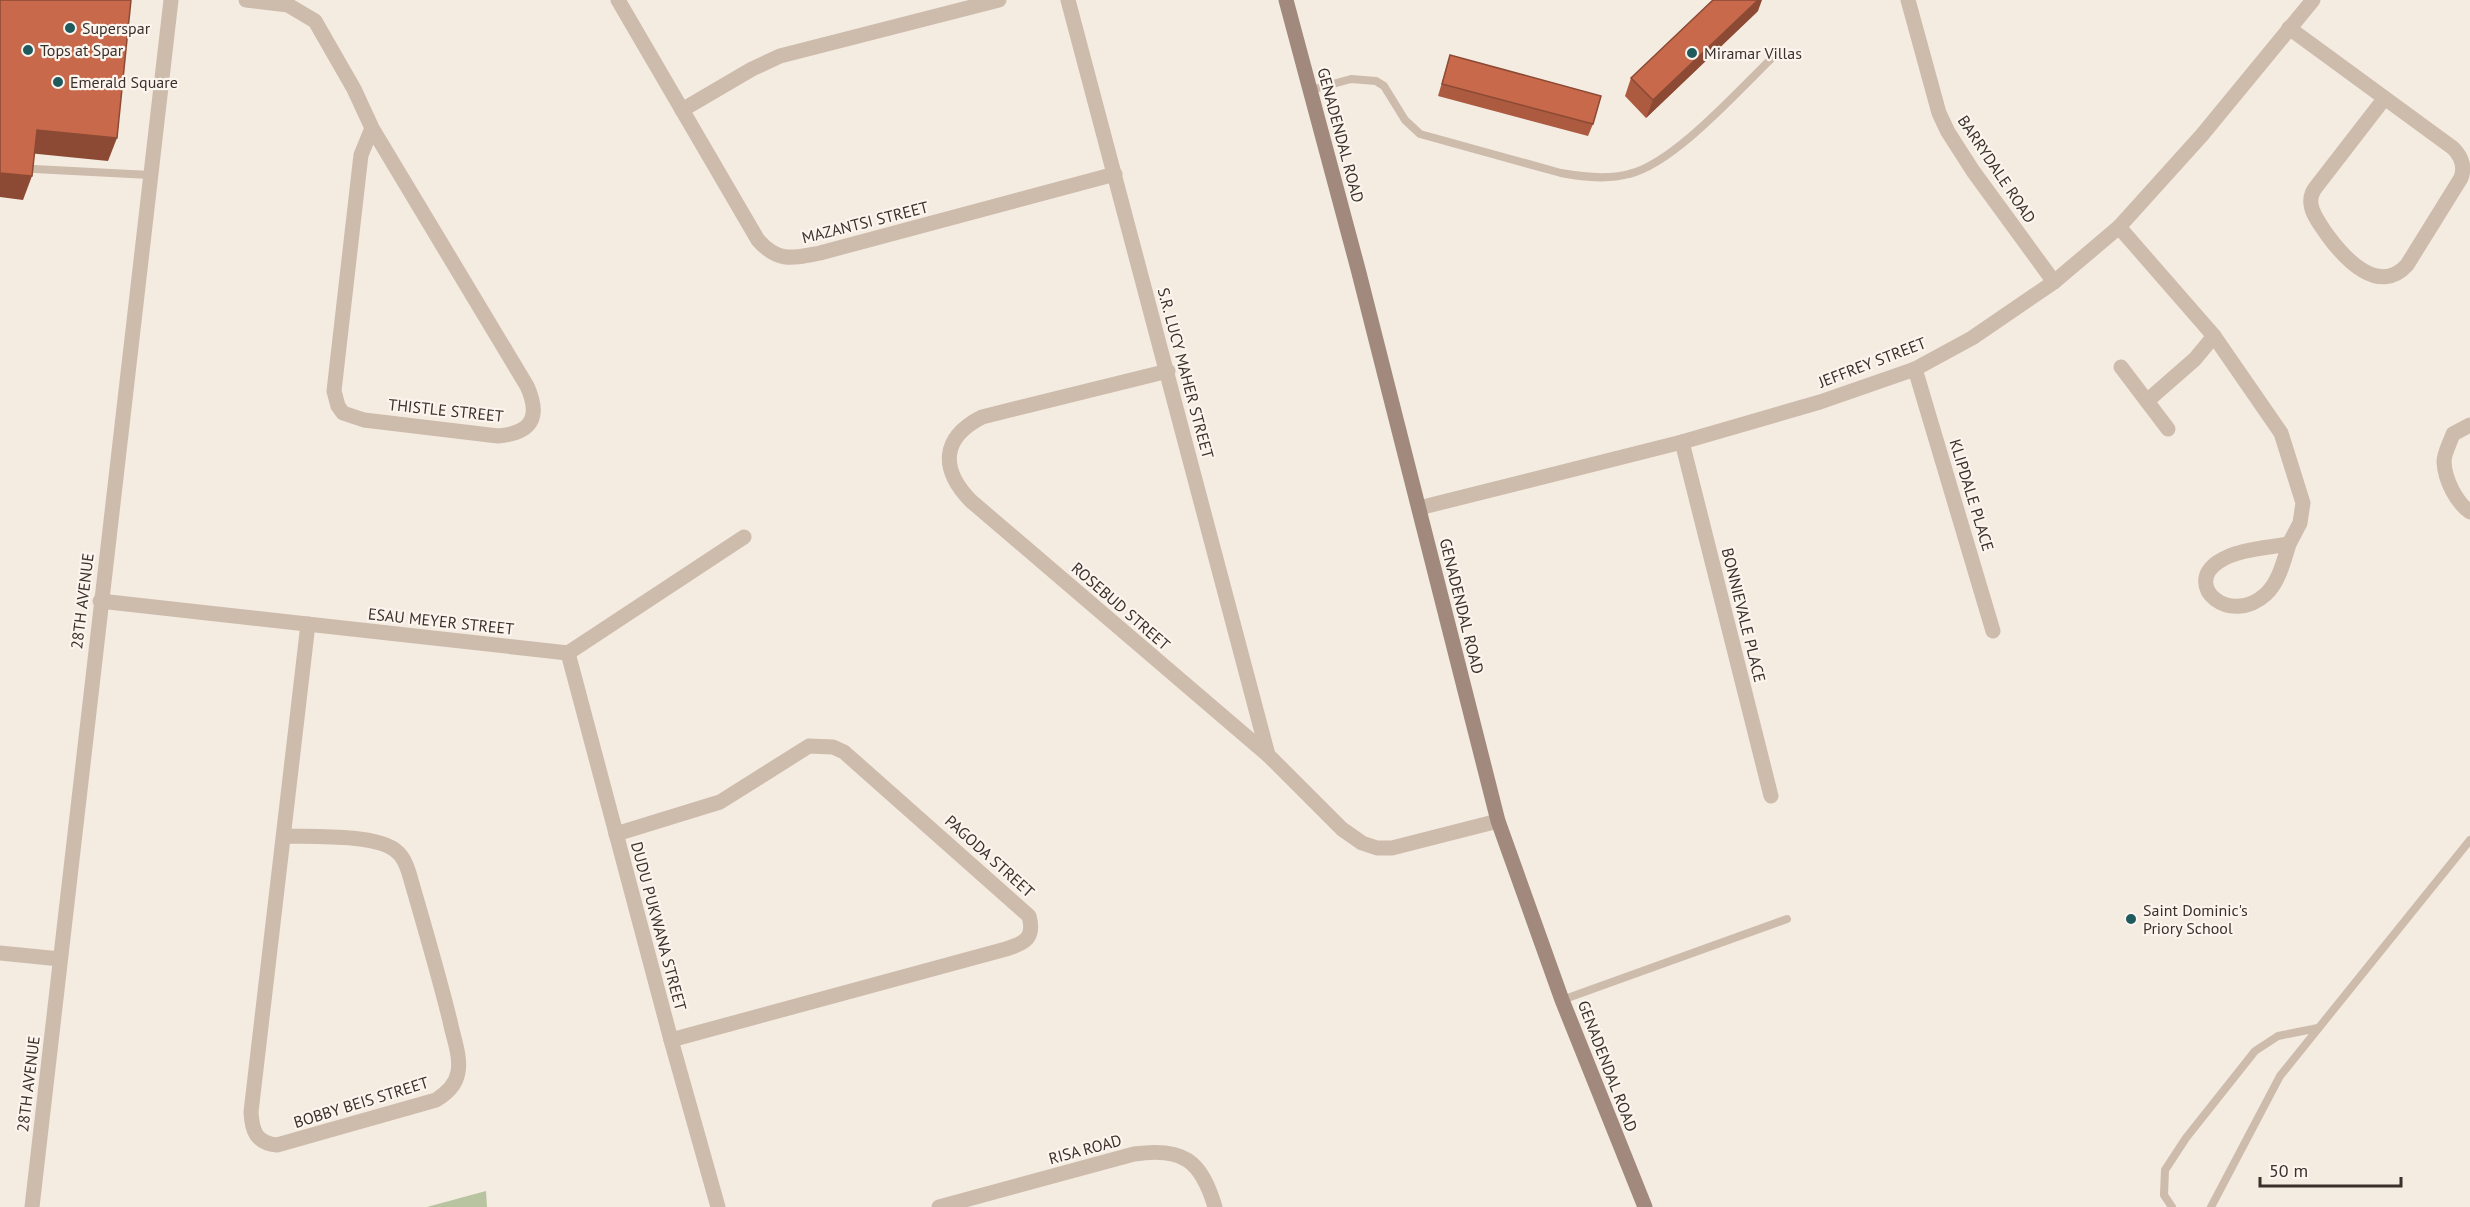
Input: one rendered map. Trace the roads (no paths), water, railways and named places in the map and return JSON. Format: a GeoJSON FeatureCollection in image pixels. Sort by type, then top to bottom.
{"type":"FeatureCollection","features":[{"type":"Feature","properties":{"kind":"street","name":"28TH AVENUE"},"geometry":{"type":"LineString","coordinates":[[32,1207],[171,0]]}},
{"type":"Feature","properties":{"kind":"street","name":"THISTLE STREET"},"geometry":{"type":"LineString","coordinates":[[246,0],[288,5],[315,21],[354,89],[372,128],[527,386],[533,400],[534,411],[531,422],[525,429],[514,434],[498,436],[364,420],[343,413],[338,406],[334,391],[359,172],[362,155],[372,128]]}},
{"type":"Feature","properties":{"kind":"street","name":"MAZANTSI STREET"},"geometry":{"type":"LineString","coordinates":[[618,0],[758,240],[777,256],[788,258],[820,253],[1115,174]]}},
{"type":"Feature","properties":{"kind":"street"},"geometry":{"type":"LineString","coordinates":[[682,110],[752,69],[780,56],[999,0]]}},
{"type":"Feature","properties":{"kind":"street","name":"S.R. LUCY MAHER STREET"},"geometry":{"type":"LineString","coordinates":[[1068,0],[1268,755]]}},
{"type":"Feature","properties":{"kind":"street","name":"GENADENDAL ROAD"},"geometry":{"type":"LineString","coordinates":[[1286,0],[1498,821],[1562,1000],[1645,1207]]}},
{"type":"Feature","properties":{"kind":"street","name":"BARRYDALE ROAD"},"geometry":{"type":"LineString","coordinates":[[1908,0],[1939,113],[1948,132],[1972,171],[2054,282]]}},
{"type":"Feature","properties":{"kind":"street","name":"JEFFREY STREET"},"geometry":{"type":"LineString","coordinates":[[1419,508],[1682,442],[1820,402],[1915,369],[1972,338],[2054,282],[2119,227],[2202,135],[2313,0]]}},
{"type":"Feature","properties":{"kind":"street"},"geometry":{"type":"LineString","coordinates":[[2289,28],[2453,148],[2460,156],[2463,168],[2457,184],[2406,265],[2393,274],[2380,276],[2365,272],[2350,261],[2324,231],[2313,212],[2311,201],[2313,191],[2384,99]]}},
{"type":"Feature","properties":{"kind":"street"},"geometry":{"type":"LineString","coordinates":[[2119,227],[2214,336],[2278,429],[2284,441],[2303,503],[2300,523],[2289,544],[2277,578],[2267,593],[2255,601],[2240,606],[2227,606],[2215,601],[2208,592],[2206,579],[2210,568],[2220,560],[2232,555],[2289,544]]}},
{"type":"Feature","properties":{"kind":"street"},"geometry":{"type":"LineString","coordinates":[[2147,401],[2195,359],[2214,336]]}},
{"type":"Feature","properties":{"kind":"street"},"geometry":{"type":"LineString","coordinates":[[2121,367],[2168,429]]}},
{"type":"Feature","properties":{"kind":"street","name":"KLIPDALE PLACE"},"geometry":{"type":"LineString","coordinates":[[1915,369],[1994,631]]}},
{"type":"Feature","properties":{"kind":"street","name":"ROSEBUD STREET"},"geometry":{"type":"LineString","coordinates":[[1168,371],[982,417],[958,433],[951,447],[952,475],[958,487],[971,501],[1268,755],[1342,829],[1362,843],[1377,848],[1392,848],[1498,821]]}},
{"type":"Feature","properties":{"kind":"street"},"geometry":{"type":"LineString","coordinates":[[2470,425],[2453,434],[2444,462],[2450,486],[2464,508],[2470,512]]}},
{"type":"Feature","properties":{"kind":"street","name":"BONNIEVALE PLACE"},"geometry":{"type":"LineString","coordinates":[[1682,442],[1771,796]]}},
{"type":"Feature","properties":{"kind":"street"},"geometry":{"type":"LineString","coordinates":[[568,653],[744,537]]}},
{"type":"Feature","properties":{"kind":"street","name":"ESAU MEYER STREET"},"geometry":{"type":"LineString","coordinates":[[100,601],[568,653]]}},
{"type":"Feature","properties":{"kind":"street","name":"BOBBY BEIS STREET"},"geometry":{"type":"LineString","coordinates":[[284,836],[346,838],[384,843],[401,856],[409,873],[459,1061],[454,1085],[436,1100],[277,1145],[267,1144],[257,1137],[252,1127],[251,1112],[308,624]]}},
{"type":"Feature","properties":{"kind":"street","name":"DUDU PUKWANA STREET"},"geometry":{"type":"LineString","coordinates":[[568,653],[718,1207]]}},
{"type":"Feature","properties":{"kind":"street","name":"PAGODA STREET"},"geometry":{"type":"LineString","coordinates":[[616,834],[720,802],[808,746],[833,747],[844,752],[1029,916],[1032,926],[1029,936],[1022,944],[1006,950],[671,1040]]}},
{"type":"Feature","properties":{"kind":"street"},"geometry":{"type":"LineString","coordinates":[[0,953],[60,959]]}},
{"type":"Feature","properties":{"kind":"street","name":"RISA ROAD"},"geometry":{"type":"LineString","coordinates":[[939,1207],[1134,1154],[1158,1151],[1181,1156],[1196,1166],[1209,1187],[1215,1207]]}},
{"type":"Feature","properties":{"kind":"lane"},"geometry":{"type":"LineString","coordinates":[[1311,90],[1351,79],[1376,81],[1384,86],[1405,120],[1420,134],[1561,173],[1584,177],[1609,177],[1629,174],[1650,167],[1685,141],[1772,59]]}},
{"type":"Feature","properties":{"kind":"lane"},"geometry":{"type":"LineString","coordinates":[[34,169],[150,175]]}},
{"type":"Feature","properties":{"kind":"lane"},"geometry":{"type":"LineString","coordinates":[[2211,1207],[2280,1076],[2470,840]]}},
{"type":"Feature","properties":{"kind":"lane"},"geometry":{"type":"LineString","coordinates":[[1562,1000],[1787,919]]}},
{"type":"Feature","properties":{"kind":"lane"},"geometry":{"type":"LineString","coordinates":[[2172,1207],[2164,1195],[2165,1170],[2186,1138],[2255,1051],[2278,1036],[2318,1028]]}},
{"type":"Feature","properties":{"kind":"place","name":"Superspar"},"geometry":{"type":"Point","coordinates":[70,28]}},
{"type":"Feature","properties":{"kind":"place","name":"Tops at Spar"},"geometry":{"type":"Point","coordinates":[28,50]}},
{"type":"Feature","properties":{"kind":"place","name":"Miramar Villas"},"geometry":{"type":"Point","coordinates":[1692,53]}},
{"type":"Feature","properties":{"kind":"place","name":"Emerald Square"},"geometry":{"type":"Point","coordinates":[58,82]}},
{"type":"Feature","properties":{"kind":"place","name":"Saint Dominic's Priory School"},"geometry":{"type":"Point","coordinates":[2131,919]}}]}
